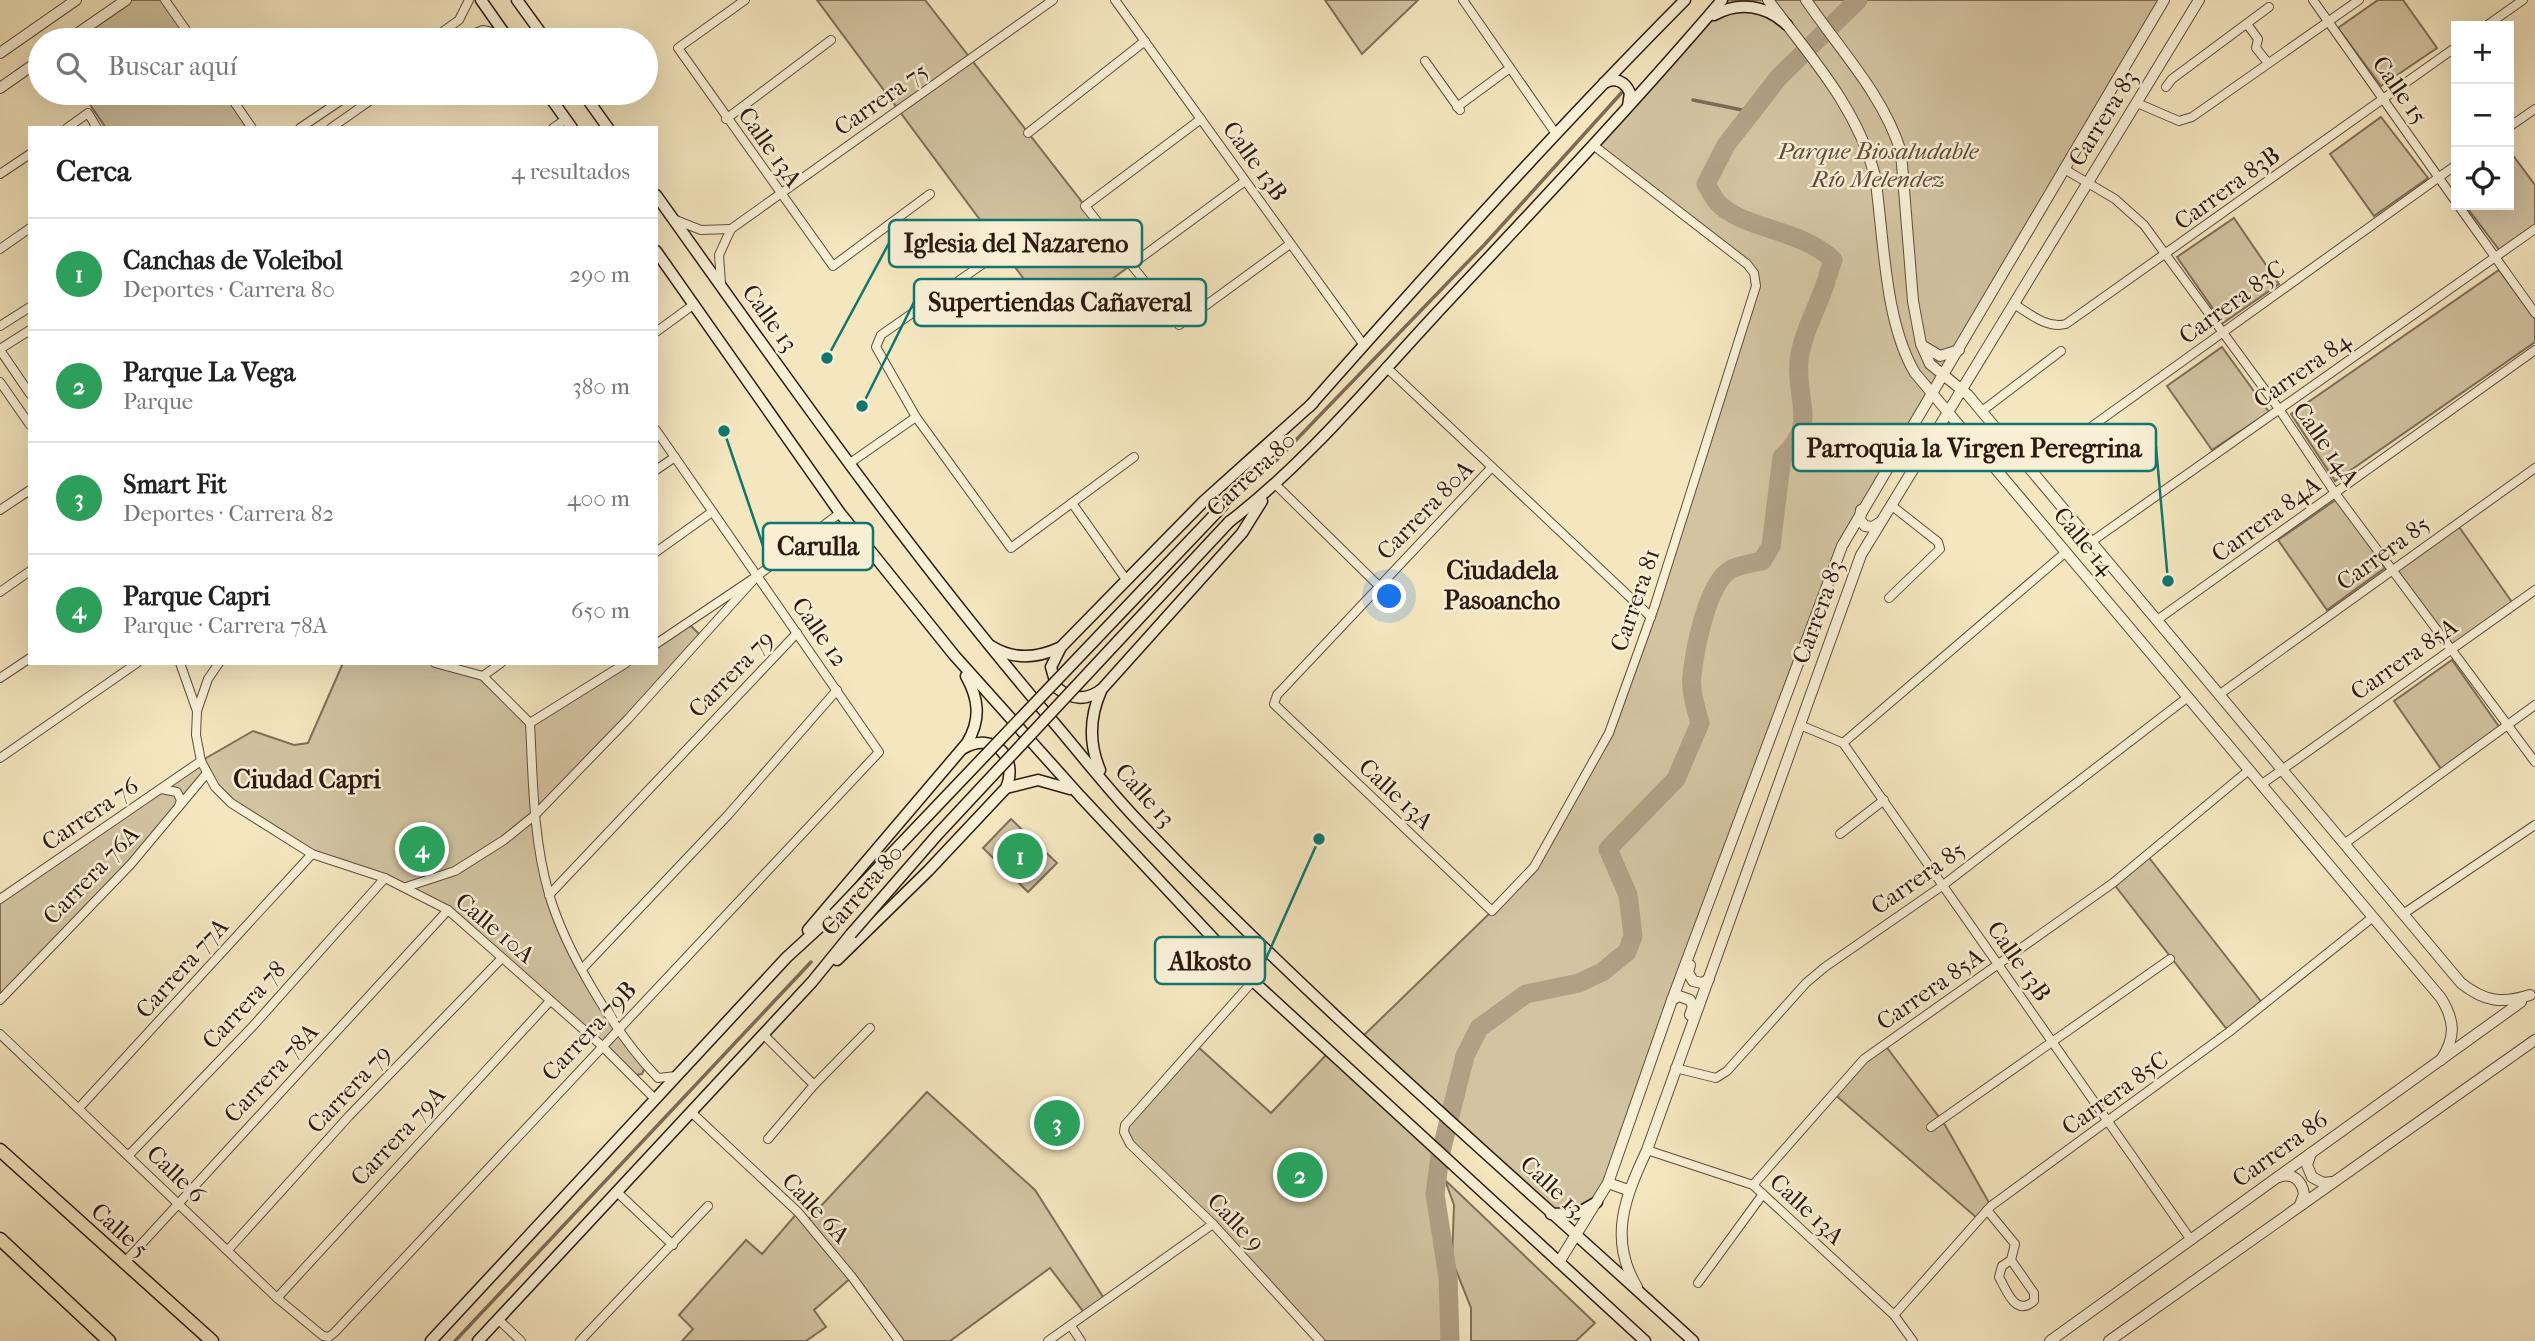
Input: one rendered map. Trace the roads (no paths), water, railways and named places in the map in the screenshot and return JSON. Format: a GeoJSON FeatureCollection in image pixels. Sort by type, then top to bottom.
{"type":"FeatureCollection","features":[{"type":"Feature","properties":{"kind":"main road"},"geometry":{"type":"LineString","coordinates":[[481,0],[500,28]]}},
{"type":"Feature","properties":{"kind":"main road"},"geometry":{"type":"LineString","coordinates":[[517,0],[537,28]]}},
{"type":"Feature","properties":{"kind":"main road","name":"Carrera 80"},"geometry":{"type":"LineString","coordinates":[[478,1341],[811,982],[938,834],[1229,522],[1266,494],[1386,367],[1593,145],[1723,0]]}},
{"type":"Feature","properties":{"kind":"main road","name":"Carrera 80"},"geometry":{"type":"LineString","coordinates":[[787,957],[834,914],[1217,512],[1363,344],[1600,86],[1682,2]]}},
{"type":"Feature","properties":{"kind":"main road"},"geometry":{"type":"LineString","coordinates":[[1701,26],[1722,10],[1748,6],[1773,14],[1787,25]]}},
{"type":"Feature","properties":{"kind":"main road"},"geometry":{"type":"LineString","coordinates":[[1600,86],[1609,80],[1625,84],[1630,93],[1626,108]]}},
{"type":"Feature","properties":{"kind":"main road"},"geometry":{"type":"LineString","coordinates":[[556,105],[569,123]]}},
{"type":"Feature","properties":{"kind":"main road"},"geometry":{"type":"LineString","coordinates":[[592,105],[607,126]]}},
{"type":"Feature","properties":{"kind":"main road","name":"Calle 13"},"geometry":{"type":"LineString","coordinates":[[658,198],[850,463],[986,643],[1139,822],[1275,957],[1550,1214],[1693,1341]]}},
{"type":"Feature","properties":{"kind":"main road","name":"Calle 13"},"geometry":{"type":"LineString","coordinates":[[658,254],[840,513],[954,655],[1080,796],[1252,981],[1645,1341]]}},
{"type":"Feature","properties":{"kind":"main road"},"geometry":{"type":"LineString","coordinates":[[1266,494],[1242,533],[1102,689],[1087,698],[1076,699],[1057,688],[1051,667],[1060,647],[1204,501],[1313,403]]}},
{"type":"Feature","properties":{"kind":"main road"},"geometry":{"type":"LineString","coordinates":[[986,643],[1021,657],[1035,656],[1060,647]]}},
{"type":"Feature","properties":{"kind":"main road","name":"Carrera 80"},"geometry":{"type":"LineString","coordinates":[[431,1341],[787,957],[962,748],[974,729],[976,698],[954,655]]}},
{"type":"Feature","properties":{"kind":"main road"},"geometry":{"type":"LineString","coordinates":[[1102,689],[1094,711],[1091,736],[1095,760],[1106,782]]}},
{"type":"Feature","properties":{"kind":"main road"},"geometry":{"type":"LineString","coordinates":[[962,748],[980,742],[998,746],[1005,752],[1011,770],[1006,788]]}},
{"type":"Feature","properties":{"kind":"main road"},"geometry":{"type":"LineString","coordinates":[[1006,788],[1027,781],[1049,781],[1080,796]]}},
{"type":"Feature","properties":{"kind":"main road","name":"Carrera 80"},"geometry":{"type":"LineString","coordinates":[[811,982],[928,871],[1006,788]]}},
{"type":"Feature","properties":{"kind":"main road","name":"Calle 5"},"geometry":{"type":"LineString","coordinates":[[0,1150],[212,1341]]}},
{"type":"Feature","properties":{"kind":"main road"},"geometry":{"type":"LineString","coordinates":[[1550,1214],[1577,1213],[1597,1202]]}},
{"type":"Feature","properties":{"kind":"main road"},"geometry":{"type":"LineString","coordinates":[[0,1240],[109,1341]]}},
{"type":"Feature","properties":{"kind":"street"},"geometry":{"type":"LineString","coordinates":[[36,28],[76,0]]}},
{"type":"Feature","properties":{"kind":"street"},"geometry":{"type":"LineString","coordinates":[[85,28],[126,0]]}},
{"type":"Feature","properties":{"kind":"street"},"geometry":{"type":"LineString","coordinates":[[165,0],[185,28]]}},
{"type":"Feature","properties":{"kind":"street"},"geometry":{"type":"LineString","coordinates":[[448,28],[460,20],[469,0]]}},
{"type":"Feature","properties":{"kind":"street","name":"Calle 13A"},"geometry":{"type":"LineString","coordinates":[[745,0],[678,48],[779,194],[833,266],[930,194]]}},
{"type":"Feature","properties":{"kind":"street","name":"Carrera 75"},"geometry":{"type":"LineString","coordinates":[[731,229],[1053,0]]}},
{"type":"Feature","properties":{"kind":"street","name":"Calle 13B"},"geometry":{"type":"LineString","coordinates":[[1115,0],[1363,344]]}},
{"type":"Feature","properties":{"kind":"street"},"geometry":{"type":"LineString","coordinates":[[1463,0],[1556,134]]}},
{"type":"Feature","properties":{"kind":"street","name":"Calle 14"},"geometry":{"type":"LineString","coordinates":[[1768,0],[1824,73],[1852,115],[1870,155],[1877,189],[1892,314],[1907,360],[1933,395],[2373,917],[2451,1015],[2454,1029],[2451,1045],[2441,1060]]}},
{"type":"Feature","properties":{"kind":"street","name":"Calle 14"},"geometry":{"type":"LineString","coordinates":[[1806,0],[1876,99],[1901,152],[1913,301],[1921,344],[1930,364],[1962,390],[1982,411],[2461,983],[2477,996],[2509,1002],[2533,993]]}},
{"type":"Feature","properties":{"kind":"street","name":"Carrera 83"},"geometry":{"type":"LineString","coordinates":[[1559,1262],[1608,1183],[1672,1000],[1842,546],[1861,509],[1933,395],[2164,0]]}},
{"type":"Feature","properties":{"kind":"street","name":"Carrera 83"},"geometry":{"type":"LineString","coordinates":[[1640,1294],[1627,1270],[1621,1246],[1621,1220],[1628,1190],[1647,1150],[1861,555],[2199,0]]}},
{"type":"Feature","properties":{"kind":"street","name":"Calle 15"},"geometry":{"type":"LineString","coordinates":[[2313,0],[2451,195]]}},
{"type":"Feature","properties":{"kind":"street"},"geometry":{"type":"LineString","coordinates":[[2137,103],[2179,121],[2192,117],[2358,0]]}},
{"type":"Feature","properties":{"kind":"street"},"geometry":{"type":"LineString","coordinates":[[2493,21],[2523,0]]}},
{"type":"Feature","properties":{"kind":"street"},"geometry":{"type":"LineString","coordinates":[[2166,88],[2172,79],[2269,7]]}},
{"type":"Feature","properties":{"kind":"street"},"geometry":{"type":"LineString","coordinates":[[2247,24],[2258,39],[2256,48],[2268,63]]}},
{"type":"Feature","properties":{"kind":"street"},"geometry":{"type":"LineString","coordinates":[[0,53],[28,33]]}},
{"type":"Feature","properties":{"kind":"street"},"geometry":{"type":"LineString","coordinates":[[726,119],[831,40]]}},
{"type":"Feature","properties":{"kind":"street"},"geometry":{"type":"LineString","coordinates":[[1028,133],[1145,41]]}},
{"type":"Feature","properties":{"kind":"street","name":"Carrera 83B"},"geometry":{"type":"LineString","coordinates":[[2014,304],[2047,323],[2057,326],[2066,324],[2167,255],[2451,51]]}},
{"type":"Feature","properties":{"kind":"street"},"geometry":{"type":"LineString","coordinates":[[1425,61],[1458,109],[1510,68]]}},
{"type":"Feature","properties":{"kind":"street"},"geometry":{"type":"LineString","coordinates":[[0,88],[28,68]]}},
{"type":"Feature","properties":{"kind":"street"},"geometry":{"type":"LineString","coordinates":[[236,105],[251,126]]}},
{"type":"Feature","properties":{"kind":"street"},"geometry":{"type":"LineString","coordinates":[[303,126],[334,105]]}},
{"type":"Feature","properties":{"kind":"street"},"geometry":{"type":"LineString","coordinates":[[334,126],[364,105]]}},
{"type":"Feature","properties":{"kind":"street"},"geometry":{"type":"LineString","coordinates":[[2514,124],[2535,109]]}},
{"type":"Feature","properties":{"kind":"street"},"geometry":{"type":"LineString","coordinates":[[70,126],[88,114],[96,126]]}},
{"type":"Feature","properties":{"kind":"street"},"geometry":{"type":"LineString","coordinates":[[1201,119],[1085,206],[1179,325],[1290,244]]}},
{"type":"Feature","properties":{"kind":"street","name":"Carrera 81"},"geometry":{"type":"LineString","coordinates":[[1492,911],[1534,867],[1609,733],[1651,617],[1756,286],[1754,273],[1747,264],[1593,145]]}},
{"type":"Feature","properties":{"kind":"street"},"geometry":{"type":"LineString","coordinates":[[0,174],[28,155]]}},
{"type":"Feature","properties":{"kind":"street","name":"Carrera 83C"},"geometry":{"type":"LineString","coordinates":[[2031,470],[2451,169]]}},
{"type":"Feature","properties":{"kind":"street","name":"Calle 14A"},"geometry":{"type":"LineString","coordinates":[[2066,170],[2132,213],[2167,255],[2279,409],[2335,493],[2535,762]]}},
{"type":"Feature","properties":{"kind":"street"},"geometry":{"type":"LineString","coordinates":[[1131,265],[1245,181]]}},
{"type":"Feature","properties":{"kind":"street","name":"Calle 15"},"geometry":{"type":"LineString","coordinates":[[2461,210],[2535,313]]}},
{"type":"Feature","properties":{"kind":"street"},"geometry":{"type":"LineString","coordinates":[[673,219],[701,230],[731,229],[719,255],[723,288]]}},
{"type":"Feature","properties":{"kind":"street"},"geometry":{"type":"LineString","coordinates":[[0,249],[28,229]]}},
{"type":"Feature","properties":{"kind":"street","name":"Carrera 84"},"geometry":{"type":"LineString","coordinates":[[2091,542],[2535,229]]}},
{"type":"Feature","properties":{"kind":"street"},"geometry":{"type":"LineString","coordinates":[[987,261],[881,335],[876,347],[878,355],[916,417],[1011,548],[1134,457]]}},
{"type":"Feature","properties":{"kind":"street"},"geometry":{"type":"LineString","coordinates":[[658,331],[693,305]]}},
{"type":"Feature","properties":{"kind":"street"},"geometry":{"type":"LineString","coordinates":[[0,326],[28,308]]}},
{"type":"Feature","properties":{"kind":"street"},"geometry":{"type":"LineString","coordinates":[[28,331],[0,349],[28,391]]}},
{"type":"Feature","properties":{"kind":"street"},"geometry":{"type":"LineString","coordinates":[[1921,344],[1940,356],[1959,350]]}},
{"type":"Feature","properties":{"kind":"street","name":"Carrera 84A"},"geometry":{"type":"LineString","coordinates":[[2157,620],[2535,350]]}},
{"type":"Feature","properties":{"kind":"street"},"geometry":{"type":"LineString","coordinates":[[1982,411],[2061,351]]}},
{"type":"Feature","properties":{"kind":"street"},"geometry":{"type":"LineString","coordinates":[[1386,367],[1651,617]]}},
{"type":"Feature","properties":{"kind":"street"},"geometry":{"type":"LineString","coordinates":[[0,382],[28,422]]}},
{"type":"Feature","properties":{"kind":"street"},"geometry":{"type":"LineString","coordinates":[[850,463],[916,417]]}},
{"type":"Feature","properties":{"kind":"street","name":"Calle 12"},"geometry":{"type":"LineString","coordinates":[[658,433],[879,752]]}},
{"type":"Feature","properties":{"kind":"street"},"geometry":{"type":"LineString","coordinates":[[658,469],[675,457]]}},
{"type":"Feature","properties":{"kind":"street","name":"Carrera 80A"},"geometry":{"type":"LineString","coordinates":[[1275,704],[1277,695],[1492,467]]}},
{"type":"Feature","properties":{"kind":"street","name":"Carrera 85"},"geometry":{"type":"LineString","coordinates":[[2220,694],[2535,468]]}},
{"type":"Feature","properties":{"kind":"street"},"geometry":{"type":"LineString","coordinates":[[1275,484],[1379,586]]}},
{"type":"Feature","properties":{"kind":"street"},"geometry":{"type":"LineString","coordinates":[[0,510],[28,491]]}},
{"type":"Feature","properties":{"kind":"street"},"geometry":{"type":"LineString","coordinates":[[1072,503],[1126,581]]}},
{"type":"Feature","properties":{"kind":"street"},"geometry":{"type":"LineString","coordinates":[[1889,598],[1940,549],[1937,542],[1891,505]]}},
{"type":"Feature","properties":{"kind":"street"},"geometry":{"type":"LineString","coordinates":[[1861,509],[1860,520],[1865,526],[1872,527],[1880,522]]}},
{"type":"Feature","properties":{"kind":"street"},"geometry":{"type":"LineString","coordinates":[[658,551],[712,512]]}},
{"type":"Feature","properties":{"kind":"street"},"geometry":{"type":"LineString","coordinates":[[658,643],[757,576],[840,513]]}},
{"type":"Feature","properties":{"kind":"street"},"geometry":{"type":"LineString","coordinates":[[1842,546],[1850,540],[1857,540],[1862,548],[1861,555]]}},
{"type":"Feature","properties":{"kind":"street"},"geometry":{"type":"LineString","coordinates":[[1800,724],[1843,743],[2066,552]]}},
{"type":"Feature","properties":{"kind":"street"},"geometry":{"type":"LineString","coordinates":[[0,592],[28,572]]}},
{"type":"Feature","properties":{"kind":"street"},"geometry":{"type":"LineString","coordinates":[[406,887],[464,866],[504,840],[535,815],[628,719],[757,576]]}},
{"type":"Feature","properties":{"kind":"street","name":"Carrera 85A"},"geometry":{"type":"LineString","coordinates":[[2262,784],[2535,590]]}},
{"type":"Feature","properties":{"kind":"street","name":"Carrera 79"},"geometry":{"type":"LineString","coordinates":[[549,895],[797,633]]}},
{"type":"Feature","properties":{"kind":"street"},"geometry":{"type":"LineString","coordinates":[[0,678],[28,659]]}},
{"type":"Feature","properties":{"kind":"street"},"geometry":{"type":"LineString","coordinates":[[0,758],[134,665]]}},
{"type":"Feature","properties":{"kind":"street","name":"Calle 10A"},"geometry":{"type":"LineString","coordinates":[[181,665],[197,711],[196,735],[201,761],[231,803],[312,854],[385,878],[448,910],[601,1045],[655,1099]]}},
{"type":"Feature","properties":{"kind":"street"},"geometry":{"type":"LineString","coordinates":[[197,711],[208,679],[218,665]]}},
{"type":"Feature","properties":{"kind":"street"},"geometry":{"type":"LineString","coordinates":[[442,665],[483,676],[530,723],[623,665]]}},
{"type":"Feature","properties":{"kind":"street"},"geometry":{"type":"LineString","coordinates":[[483,676],[499,665]]}},
{"type":"Feature","properties":{"kind":"street"},"geometry":{"type":"LineString","coordinates":[[582,969],[728,815],[837,690]]}},
{"type":"Feature","properties":{"kind":"street","name":"Carrera 85"},"geometry":{"type":"LineString","coordinates":[[1675,1068],[1716,1078],[1727,1071],[1806,982],[2071,790],[2188,697]]}},
{"type":"Feature","properties":{"kind":"street","name":"Calle 13A"},"geometry":{"type":"LineString","coordinates":[[1275,704],[1492,911]]}},
{"type":"Feature","properties":{"kind":"street"},"geometry":{"type":"LineString","coordinates":[[2344,844],[2535,705]]}},
{"type":"Feature","properties":{"kind":"street","name":"Calle 10A"},"geometry":{"type":"LineString","coordinates":[[530,723],[535,815],[549,895],[582,969],[617,1029],[658,1078],[677,1076]]}},
{"type":"Feature","properties":{"kind":"street","name":"Calle 13B"},"geometry":{"type":"LineString","coordinates":[[1843,743],[2191,1240]]}},
{"type":"Feature","properties":{"kind":"street","name":"Carrera 79B"},"geometry":{"type":"LineString","coordinates":[[329,1337],[879,752]]}},
{"type":"Feature","properties":{"kind":"street","name":"Carrera 76"},"geometry":{"type":"LineString","coordinates":[[0,899],[201,761]]}},
{"type":"Feature","properties":{"kind":"street","name":"Carrera 85A"},"geometry":{"type":"LineString","coordinates":[[1753,1185],[1864,1059],[2113,883],[2249,770]]}},
{"type":"Feature","properties":{"kind":"street","name":"Carrera 76A"},"geometry":{"type":"LineString","coordinates":[[0,1000],[131,864],[207,773]]}},
{"type":"Feature","properties":{"kind":"street"},"geometry":{"type":"LineString","coordinates":[[161,789],[177,792],[181,800],[178,807]]}},
{"type":"Feature","properties":{"kind":"street"},"geometry":{"type":"LineString","coordinates":[[1840,834],[1884,800]]}},
{"type":"Feature","properties":{"kind":"street"},"geometry":{"type":"LineString","coordinates":[[2403,914],[2535,825]]}},
{"type":"Feature","properties":{"kind":"street","name":"Carrera 77A"},"geometry":{"type":"LineString","coordinates":[[79,1108],[312,854]]}},
{"type":"Feature","properties":{"kind":"street","name":"Carrera 78"},"geometry":{"type":"LineString","coordinates":[[129,1155],[253,1026],[385,878]]}},
{"type":"Feature","properties":{"kind":"street","name":"Carrera 78A"},"geometry":{"type":"LineString","coordinates":[[124,1263],[448,910]]}},
{"type":"Feature","properties":{"kind":"street","name":"Carrera 85C"},"geometry":{"type":"LineString","coordinates":[[1894,1315],[1987,1210],[2110,1121],[2373,917]]}},
{"type":"Feature","properties":{"kind":"street"},"geometry":{"type":"LineString","coordinates":[[1692,949],[1694,953],[1688,975],[1698,983],[1709,979]]}},
{"type":"Feature","properties":{"kind":"street","name":"Carrera 79"},"geometry":{"type":"LineString","coordinates":[[228,1250],[349,1116],[502,958]]}},
{"type":"Feature","properties":{"kind":"street"},"geometry":{"type":"LineString","coordinates":[[1931,1127],[2170,958]]}},
{"type":"Feature","properties":{"kind":"street","name":"Calle 9"},"geometry":{"type":"LineString","coordinates":[[1252,981],[1125,1125],[1124,1132],[1130,1144],[1213,1224],[1320,1341]]}},
{"type":"Feature","properties":{"kind":"street","name":"Carrera 86"},"geometry":{"type":"LineString","coordinates":[[2050,1341],[2533,993]]}},
{"type":"Feature","properties":{"kind":"street"},"geometry":{"type":"LineString","coordinates":[[1672,1000],[1684,996],[1690,1000],[1693,1006],[1689,1029]]}},
{"type":"Feature","properties":{"kind":"street","name":"Carrera 79A"},"geometry":{"type":"LineString","coordinates":[[277,1298],[550,1001]]}},
{"type":"Feature","properties":{"kind":"street"},"geometry":{"type":"LineString","coordinates":[[768,1139],[814,1085],[870,1028]]}},
{"type":"Feature","properties":{"kind":"street","name":"Calle 6"},"geometry":{"type":"LineString","coordinates":[[0,1034],[277,1298],[323,1336],[329,1337]]}},
{"type":"Feature","properties":{"kind":"street"},"geometry":{"type":"LineString","coordinates":[[763,1034],[814,1085]]}},
{"type":"Feature","properties":{"kind":"street"},"geometry":{"type":"LineString","coordinates":[[2109,1341],[2535,1040]]}},
{"type":"Feature","properties":{"kind":"street","name":"Calle 6A"},"geometry":{"type":"LineString","coordinates":[[691,1112],[799,1212],[899,1341]]}},
{"type":"Feature","properties":{"kind":"street","name":"Calle 13A"},"geometry":{"type":"LineString","coordinates":[[1647,1150],[1753,1185],[1894,1315],[1913,1341]]}},
{"type":"Feature","properties":{"kind":"street"},"geometry":{"type":"LineString","coordinates":[[2312,1153],[2307,1165],[2312,1177],[2323,1183],[2336,1180]]}},
{"type":"Feature","properties":{"kind":"street"},"geometry":{"type":"LineString","coordinates":[[2276,1178],[2292,1176],[2303,1186],[2304,1194],[2298,1208]]}},
{"type":"Feature","properties":{"kind":"street"},"geometry":{"type":"LineString","coordinates":[[1608,1183],[1628,1190]]}},
{"type":"Feature","properties":{"kind":"street"},"geometry":{"type":"LineString","coordinates":[[617,1192],[673,1245]]}},
{"type":"Feature","properties":{"kind":"street"},"geometry":{"type":"LineString","coordinates":[[1698,1283],[1763,1194]]}},
{"type":"Feature","properties":{"kind":"street"},"geometry":{"type":"LineString","coordinates":[[580,1341],[708,1206]]}},
{"type":"Feature","properties":{"kind":"street"},"geometry":{"type":"LineString","coordinates":[[1987,1210],[2015,1244],[2011,1260],[2002,1266],[1999,1277],[2013,1302],[2019,1307],[2027,1307],[2034,1301],[2034,1293],[2011,1260]]}},
{"type":"Feature","properties":{"kind":"street"},"geometry":{"type":"LineString","coordinates":[[1048,1341],[1213,1224]]}},
{"type":"Feature","properties":{"kind":"street"},"geometry":{"type":"LineString","coordinates":[[499,1320],[521,1341]]}},
{"type":"Feature","properties":{"kind":"street"},"geometry":{"type":"LineString","coordinates":[[1071,1326],[1081,1341]]}},
{"type":"Feature","properties":{"kind":"waterway"},"geometry":{"type":"LineString","coordinates":[[1828,275],[1833,260],[1820,250],[1728,211],[1717,202],[1706,184],[1726,145],[1779,77],[1858,0]]}},
{"type":"Feature","properties":{"kind":"waterway"},"geometry":{"type":"LineString","coordinates":[[1268,469],[1485,244],[1624,90]]}},
{"type":"Feature","properties":{"kind":"waterway"},"geometry":{"type":"LineString","coordinates":[[1693,100],[1752,112]]}},
{"type":"Feature","properties":{"kind":"waterway"},"geometry":{"type":"LineString","coordinates":[[1450,1341],[1448,1277],[1435,1194],[1440,1156],[1465,1056],[1479,1028],[1526,994],[1579,983],[1602,972],[1627,952],[1633,936],[1628,895],[1608,849],[1676,779],[1700,723],[1692,675],[1704,618],[1715,589],[1730,570],[1762,561],[1771,546],[1782,457],[1800,434],[1803,423],[1799,375],[1801,350],[1826,282]]}},
{"type":"Feature","properties":{"kind":"waterway"},"geometry":{"type":"LineString","coordinates":[[455,1341],[811,962]]}},
{"type":"Feature","properties":{"kind":"place","name":"Iglesia del Nazareno"},"geometry":{"type":"Point","coordinates":[827,358]}},
{"type":"Feature","properties":{"kind":"place","name":"Supertiendas Cañaveral"},"geometry":{"type":"Point","coordinates":[862,406]}},
{"type":"Feature","properties":{"kind":"place","name":"Carulla"},"geometry":{"type":"Point","coordinates":[724,431]}},
{"type":"Feature","properties":{"kind":"place","name":"Parroquia la Virgen Peregrina"},"geometry":{"type":"Point","coordinates":[2168,581]}},
{"type":"Feature","properties":{"kind":"place","name":"Alkosto"},"geometry":{"type":"Point","coordinates":[1319,839]}},
{"type":"Feature","properties":{"kind":"place","name":"Parque Capri"},"geometry":{"type":"Point","coordinates":[422,849]}},
{"type":"Feature","properties":{"kind":"place","name":"Canchas de Voleibol"},"geometry":{"type":"Point","coordinates":[1020,856]}},
{"type":"Feature","properties":{"kind":"place","name":"Smart Fit"},"geometry":{"type":"Point","coordinates":[1057,1123]}},
{"type":"Feature","properties":{"kind":"place","name":"Parque La Vega"},"geometry":{"type":"Point","coordinates":[1300,1175]}},
{"type":"Feature","properties":{"kind":"district","name":"Ciudadela Pasoancho"},"geometry":{"type":"Point","coordinates":[1502,585]}},
{"type":"Feature","properties":{"kind":"district","name":"Ciudad Capri"},"geometry":{"type":"Point","coordinates":[307,779]}},
{"type":"Feature","properties":{"kind":"park label","name":"Parque Biosaludable Río Melendez"},"geometry":{"type":"Point","coordinates":[1878,165]}}]}
